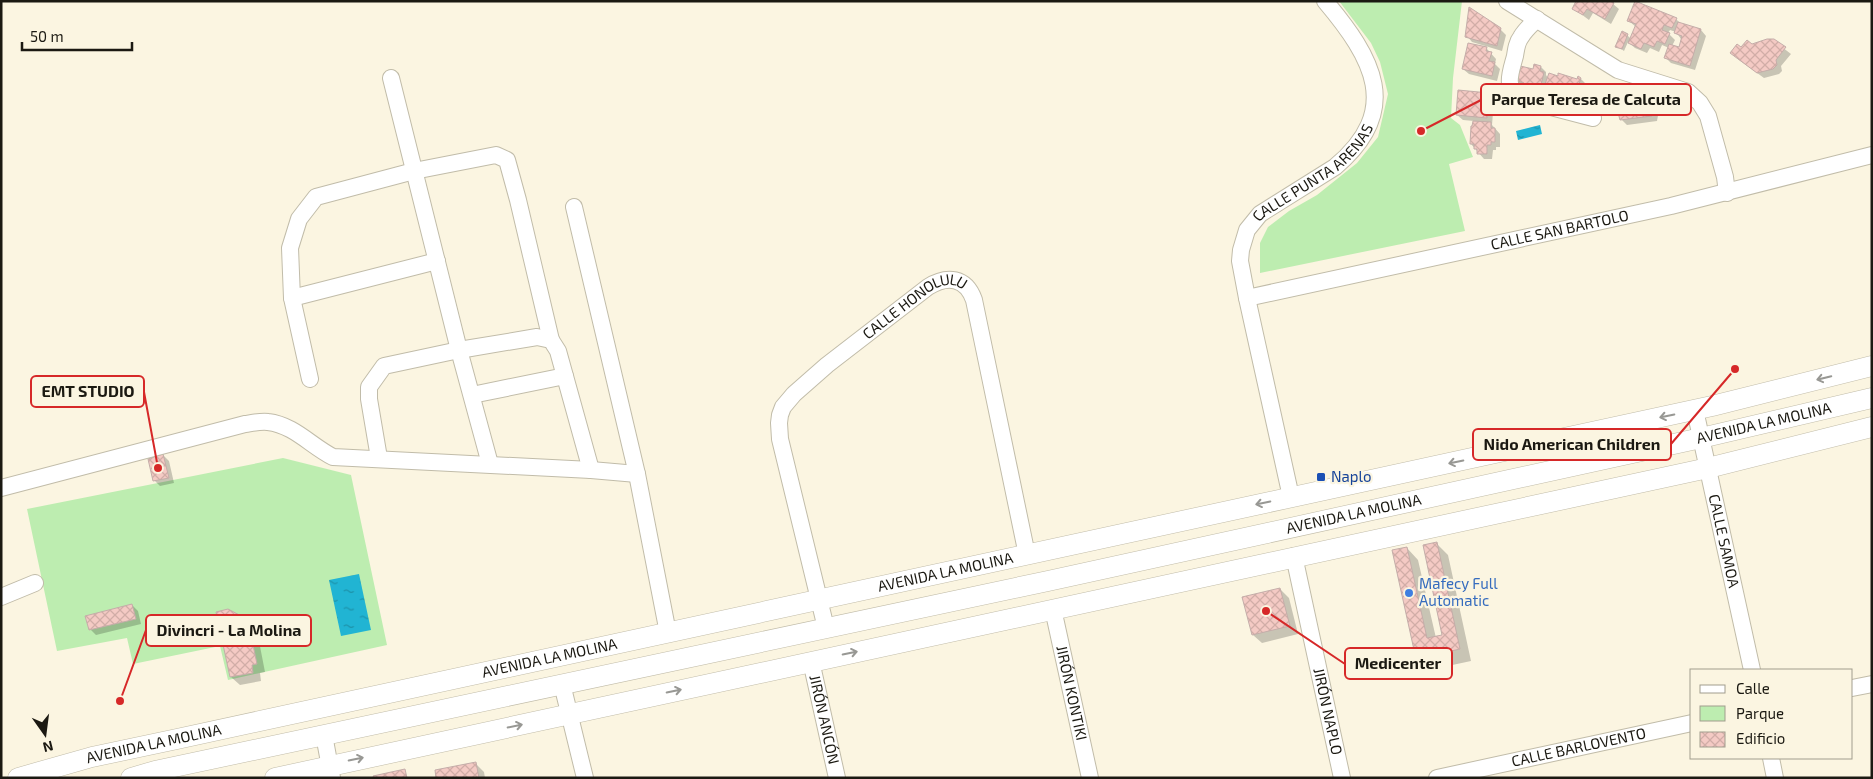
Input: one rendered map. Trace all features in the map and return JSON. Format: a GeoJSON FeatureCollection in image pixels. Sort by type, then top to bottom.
{"type":"FeatureCollection","features":[{"type":"Feature","properties":{"kind":"main road","name":"AVENIDA LA MOLINA"},"geometry":{"type":"LineString","coordinates":[[18,778],[92,758],[458,677],[1695,410],[1872,366]]}},
{"type":"Feature","properties":{"kind":"main road","name":"AVENIDA LA MOLINA"},"geometry":{"type":"LineString","coordinates":[[131,778],[168,768],[1048,581],[1701,438],[1872,398]]}},
{"type":"Feature","properties":{"kind":"main road","name":"AVENIDA LA MOLINA"},"geometry":{"type":"LineString","coordinates":[[275,778],[331,771],[570,714],[1708,468],[1872,427]]}},
{"type":"Feature","properties":{"kind":"main road"},"geometry":{"type":"LineString","coordinates":[[446,709],[458,677]]}},
{"type":"Feature","properties":{"kind":"main road"},"geometry":{"type":"LineString","coordinates":[[151,778],[168,768]]}},
{"type":"Feature","properties":{"kind":"street","name":"CALLE PUNTA ARENAS"},"geometry":{"type":"LineString","coordinates":[[1291,497],[1240,261],[1245,235],[1253,222],[1269,208],[1335,167],[1345,158],[1367,132],[1374,112],[1375,91],[1365,60],[1347,29],[1325,1]]}},
{"type":"Feature","properties":{"kind":"street"},"geometry":{"type":"LineString","coordinates":[[1507,1],[1618,70],[1688,92],[1700,103],[1708,116],[1725,177],[1727,192]]}},
{"type":"Feature","properties":{"kind":"street"},"geometry":{"type":"LineString","coordinates":[[1537,20],[1519,38],[1508,79],[1511,89],[1516,96],[1524,100],[1593,118]]}},
{"type":"Feature","properties":{"kind":"street"},"geometry":{"type":"LineString","coordinates":[[391,78],[459,350],[490,464]]}},
{"type":"Feature","properties":{"kind":"street"},"geometry":{"type":"LineString","coordinates":[[310,379],[292,298],[290,248],[299,219],[316,198],[414,171],[496,155],[507,160],[551,340],[558,351],[590,470]]}},
{"type":"Feature","properties":{"kind":"street","name":"CALLE SAN BARTOLO"},"geometry":{"type":"LineString","coordinates":[[1247,298],[1671,206],[1872,155]]}},
{"type":"Feature","properties":{"kind":"street"},"geometry":{"type":"LineString","coordinates":[[574,207],[638,474],[668,633]]}},
{"type":"Feature","properties":{"kind":"street"},"geometry":{"type":"LineString","coordinates":[[292,298],[437,261]]}},
{"type":"Feature","properties":{"kind":"street","name":"CALLE HONOLULU"},"geometry":{"type":"LineString","coordinates":[[826,628],[779,431],[783,407],[794,394],[827,365],[935,282],[948,279],[962,283],[972,294],[1027,555]]}},
{"type":"Feature","properties":{"kind":"street"},"geometry":{"type":"LineString","coordinates":[[379,458],[369,399],[369,387],[384,366],[538,336],[551,340]]}},
{"type":"Feature","properties":{"kind":"street"},"geometry":{"type":"LineString","coordinates":[[472,395],[565,376]]}},
{"type":"Feature","properties":{"kind":"street","name":"CALLE SAMOA"},"geometry":{"type":"LineString","coordinates":[[1695,410],[1752,669]]}},
{"type":"Feature","properties":{"kind":"street"},"geometry":{"type":"LineString","coordinates":[[1,488],[245,424],[268,422],[288,428],[333,457],[490,464],[638,474]]}},
{"type":"Feature","properties":{"kind":"street","name":"JIRÓN NAPLO"},"geometry":{"type":"LineString","coordinates":[[1294,556],[1342,778]]}},
{"type":"Feature","properties":{"kind":"street"},"geometry":{"type":"LineString","coordinates":[[1,597],[35,583]]}},
{"type":"Feature","properties":{"kind":"street","name":"JIRÓN KONTIKI"},"geometry":{"type":"LineString","coordinates":[[1053,609],[1090,778]]}},
{"type":"Feature","properties":{"kind":"street","name":"JIRÓN ANCÓN"},"geometry":{"type":"LineString","coordinates":[[812,661],[837,778]]}},
{"type":"Feature","properties":{"kind":"street"},"geometry":{"type":"LineString","coordinates":[[562,684],[584,778]]}},
{"type":"Feature","properties":{"kind":"street"},"geometry":{"type":"LineString","coordinates":[[1853,688],[1872,684]]}},
{"type":"Feature","properties":{"kind":"street","name":"CALLE BARLOVENTO"},"geometry":{"type":"LineString","coordinates":[[1437,778],[1690,723]]}},
{"type":"Feature","properties":{"kind":"street"},"geometry":{"type":"LineString","coordinates":[[324,735],[331,771]]}},
{"type":"Feature","properties":{"kind":"street"},"geometry":{"type":"LineString","coordinates":[[1770,759],[1775,778]]}},
{"type":"Feature","properties":{"kind":"green space"},"geometry":{"type":"Polygon","coordinates":[[[1339,1],[1462,1],[1453,78],[1451,118],[1460,125],[1473,157],[1449,164],[1465,231],[1260,273],[1260,243],[1268,227],[1289,211],[1317,195],[1357,163],[1378,137],[1388,94],[1380,62],[1371,43],[1339,1]]]}},
{"type":"Feature","properties":{"kind":"green space"},"geometry":{"type":"Polygon","coordinates":[[[283,458],[351,475],[387,645],[228,680],[220,646],[133,664],[127,638],[57,651],[27,509],[283,458]]]}},
{"type":"Feature","properties":{"kind":"water"},"geometry":{"type":"Polygon","coordinates":[[[1540,125],[1542,134],[1518,140],[1516,131],[1540,125]]]}},
{"type":"Feature","properties":{"kind":"water"},"geometry":{"type":"Polygon","coordinates":[[[359,574],[371,630],[341,636],[329,580],[359,574]]]}},
{"type":"Feature","properties":{"kind":"building"},"geometry":{"type":"Polygon","coordinates":[[[1576,1],[1612,1],[1614,3],[1605,19],[1587,9],[1583,15],[1572,9],[1576,1]]]}},
{"type":"Feature","properties":{"kind":"building"},"geometry":{"type":"Polygon","coordinates":[[[1635,1],[1677,18],[1672,28],[1664,25],[1662,30],[1670,33],[1665,44],[1657,41],[1654,47],[1644,43],[1641,49],[1628,43],[1636,24],[1627,21],[1635,1]]]}},
{"type":"Feature","properties":{"kind":"building"},"geometry":{"type":"Polygon","coordinates":[[[1469,7],[1501,28],[1497,46],[1465,37],[1469,7]]]}},
{"type":"Feature","properties":{"kind":"building"},"geometry":{"type":"Polygon","coordinates":[[[1678,22],[1701,29],[1690,66],[1664,58],[1669,44],[1679,47],[1682,36],[1674,33],[1678,22]]]}},
{"type":"Feature","properties":{"kind":"building"},"geometry":{"type":"Polygon","coordinates":[[[1622,31],[1628,34],[1622,49],[1615,47],[1622,31]]]}},
{"type":"Feature","properties":{"kind":"building"},"geometry":{"type":"Polygon","coordinates":[[[1767,39],[1774,39],[1786,47],[1776,60],[1777,65],[1773,69],[1757,73],[1730,53],[1737,44],[1741,47],[1747,40],[1752,44],[1767,39]]]}},
{"type":"Feature","properties":{"kind":"building"},"geometry":{"type":"Polygon","coordinates":[[[1468,43],[1487,47],[1486,51],[1492,52],[1489,61],[1495,62],[1492,76],[1462,69],[1468,43]]]}},
{"type":"Feature","properties":{"kind":"building"},"geometry":{"type":"Polygon","coordinates":[[[1534,64],[1541,66],[1540,71],[1544,72],[1540,90],[1523,85],[1524,83],[1512,79],[1516,65],[1533,69],[1534,64]]]}},
{"type":"Feature","properties":{"kind":"building"},"geometry":{"type":"Polygon","coordinates":[[[1549,73],[1558,76],[1558,73],[1577,79],[1578,76],[1581,78],[1572,105],[1541,95],[1549,73]]]}},
{"type":"Feature","properties":{"kind":"building"},"geometry":{"type":"Polygon","coordinates":[[[1596,84],[1614,89],[1608,107],[1605,106],[1603,110],[1596,108],[1595,114],[1575,108],[1580,90],[1586,92],[1587,86],[1594,88],[1596,84]]]}},
{"type":"Feature","properties":{"kind":"building"},"geometry":{"type":"Polygon","coordinates":[[[1458,90],[1489,93],[1487,118],[1456,115],[1458,90]]]}},
{"type":"Feature","properties":{"kind":"building"},"geometry":{"type":"Polygon","coordinates":[[[1622,99],[1654,103],[1652,116],[1620,120],[1617,109],[1622,99]]]}},
{"type":"Feature","properties":{"kind":"building"},"geometry":{"type":"Polygon","coordinates":[[[1473,121],[1491,122],[1491,128],[1495,128],[1495,142],[1487,145],[1487,154],[1477,154],[1474,144],[1470,144],[1473,121]]]}},
{"type":"Feature","properties":{"kind":"building"},"geometry":{"type":"Polygon","coordinates":[[[163,454],[169,478],[153,481],[148,459],[163,454]]]}},
{"type":"Feature","properties":{"kind":"building","name":"Mafecy Full Automatic"},"geometry":{"type":"Polygon","coordinates":[[[1437,542],[1460,649],[1416,659],[1392,550],[1407,547],[1427,638],[1442,635],[1423,545],[1437,542]]]}},
{"type":"Feature","properties":{"kind":"building"},"geometry":{"type":"Polygon","coordinates":[[[1280,588],[1290,626],[1252,635],[1242,597],[1280,588]]]}},
{"type":"Feature","properties":{"kind":"building"},"geometry":{"type":"Polygon","coordinates":[[[132,604],[136,619],[89,630],[85,616],[132,604]]]}},
{"type":"Feature","properties":{"kind":"building"},"geometry":{"type":"Polygon","coordinates":[[[228,609],[245,618],[246,627],[249,626],[257,664],[252,665],[253,673],[230,677],[216,612],[228,609]]]}},
{"type":"Feature","properties":{"kind":"building"},"geometry":{"type":"Polygon","coordinates":[[[476,762],[479,778],[436,778],[435,770],[476,762]]]}},
{"type":"Feature","properties":{"kind":"building"},"geometry":{"type":"Polygon","coordinates":[[[405,769],[407,778],[374,778],[373,776],[405,769]]]}},
{"type":"Feature","properties":{"kind":"place","name":"Parque Teresa de Calcuta"},"geometry":{"type":"Point","coordinates":[1421,131]}},
{"type":"Feature","properties":{"kind":"place","name":"Nido American Children"},"geometry":{"type":"Point","coordinates":[1735,369]}},
{"type":"Feature","properties":{"kind":"place","name":"EMT STUDIO"},"geometry":{"type":"Point","coordinates":[158,468]}},
{"type":"Feature","properties":{"kind":"place","name":"Naplo"},"geometry":{"type":"Point","coordinates":[1321,477]}},
{"type":"Feature","properties":{"kind":"place","name":"Mafecy Full Automatic"},"geometry":{"type":"Point","coordinates":[1409,593]}},
{"type":"Feature","properties":{"kind":"place","name":"Medicenter"},"geometry":{"type":"Point","coordinates":[1266,611]}},
{"type":"Feature","properties":{"kind":"place","name":"Divincri - La Molina"},"geometry":{"type":"Point","coordinates":[120,701]}}]}
